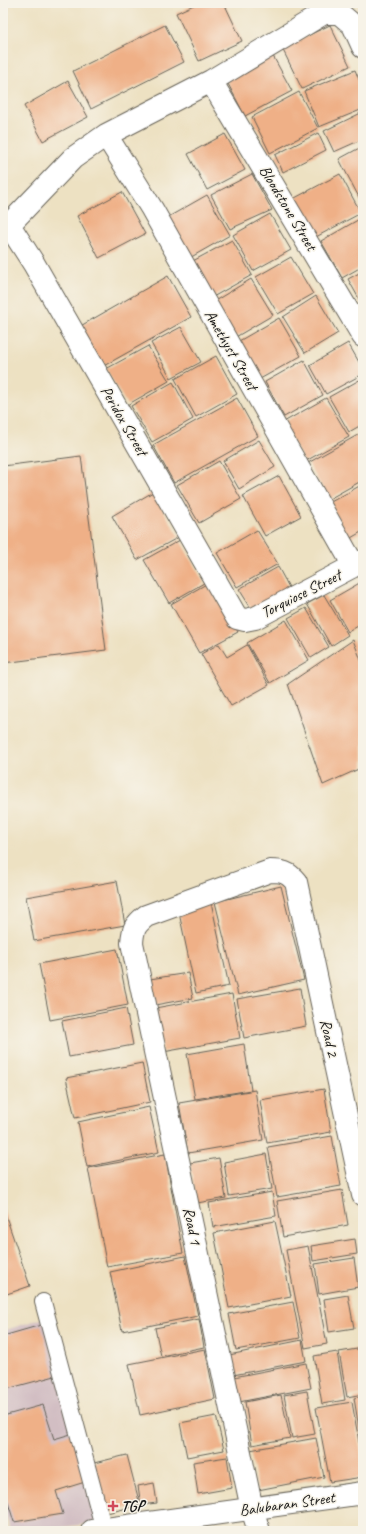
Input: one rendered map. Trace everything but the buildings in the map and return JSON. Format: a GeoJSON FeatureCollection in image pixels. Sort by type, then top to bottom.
{"type":"FeatureCollection","features":[{"type":"Feature","properties":{"kind":"street"},"geometry":{"type":"LineString","coordinates":[[6,228],[74,158],[106,135],[212,81],[324,13],[339,13],[353,25],[363,47]]}},
{"type":"Feature","properties":{"kind":"street","name":"Bloodstone Street"},"geometry":{"type":"LineString","coordinates":[[212,81],[363,336]]}},
{"type":"Feature","properties":{"kind":"street","name":"Amethyst Street"},"geometry":{"type":"LineString","coordinates":[[106,135],[152,209],[359,564]]}},
{"type":"Feature","properties":{"kind":"street","name":"Peridox Street"},"geometry":{"type":"LineString","coordinates":[[6,228],[38,270],[237,618]]}},
{"type":"Feature","properties":{"kind":"street","name":"Torquiose Street"},"geometry":{"type":"LineString","coordinates":[[237,618],[245,620],[255,618],[359,564]]}},
{"type":"Feature","properties":{"kind":"street","name":"Road 1"},"geometry":{"type":"LineString","coordinates":[[259,1531],[252,1509],[132,943],[132,932],[137,923],[146,916],[270,871],[281,871],[290,874],[296,882]]}},
{"type":"Feature","properties":{"kind":"street","name":"Road 2"},"geometry":{"type":"LineString","coordinates":[[296,882],[363,1195]]}},
{"type":"Feature","properties":{"kind":"street","name":"Balubaran Street"},"geometry":{"type":"LineString","coordinates":[[97,1530],[363,1493]]}},
{"type":"Feature","properties":{"kind":"lane"},"geometry":{"type":"LineString","coordinates":[[43,1302],[97,1530]]}},
{"type":"Feature","properties":{"kind":"shaded area"},"geometry":{"type":"Polygon","coordinates":[[[43,1318],[100,1522],[36,1531],[11,1531],[3,1507],[3,1331],[43,1318]]]}},
{"type":"Feature","properties":{"kind":"place","name":"TGP"},"geometry":{"type":"Point","coordinates":[113,1506]}}]}
